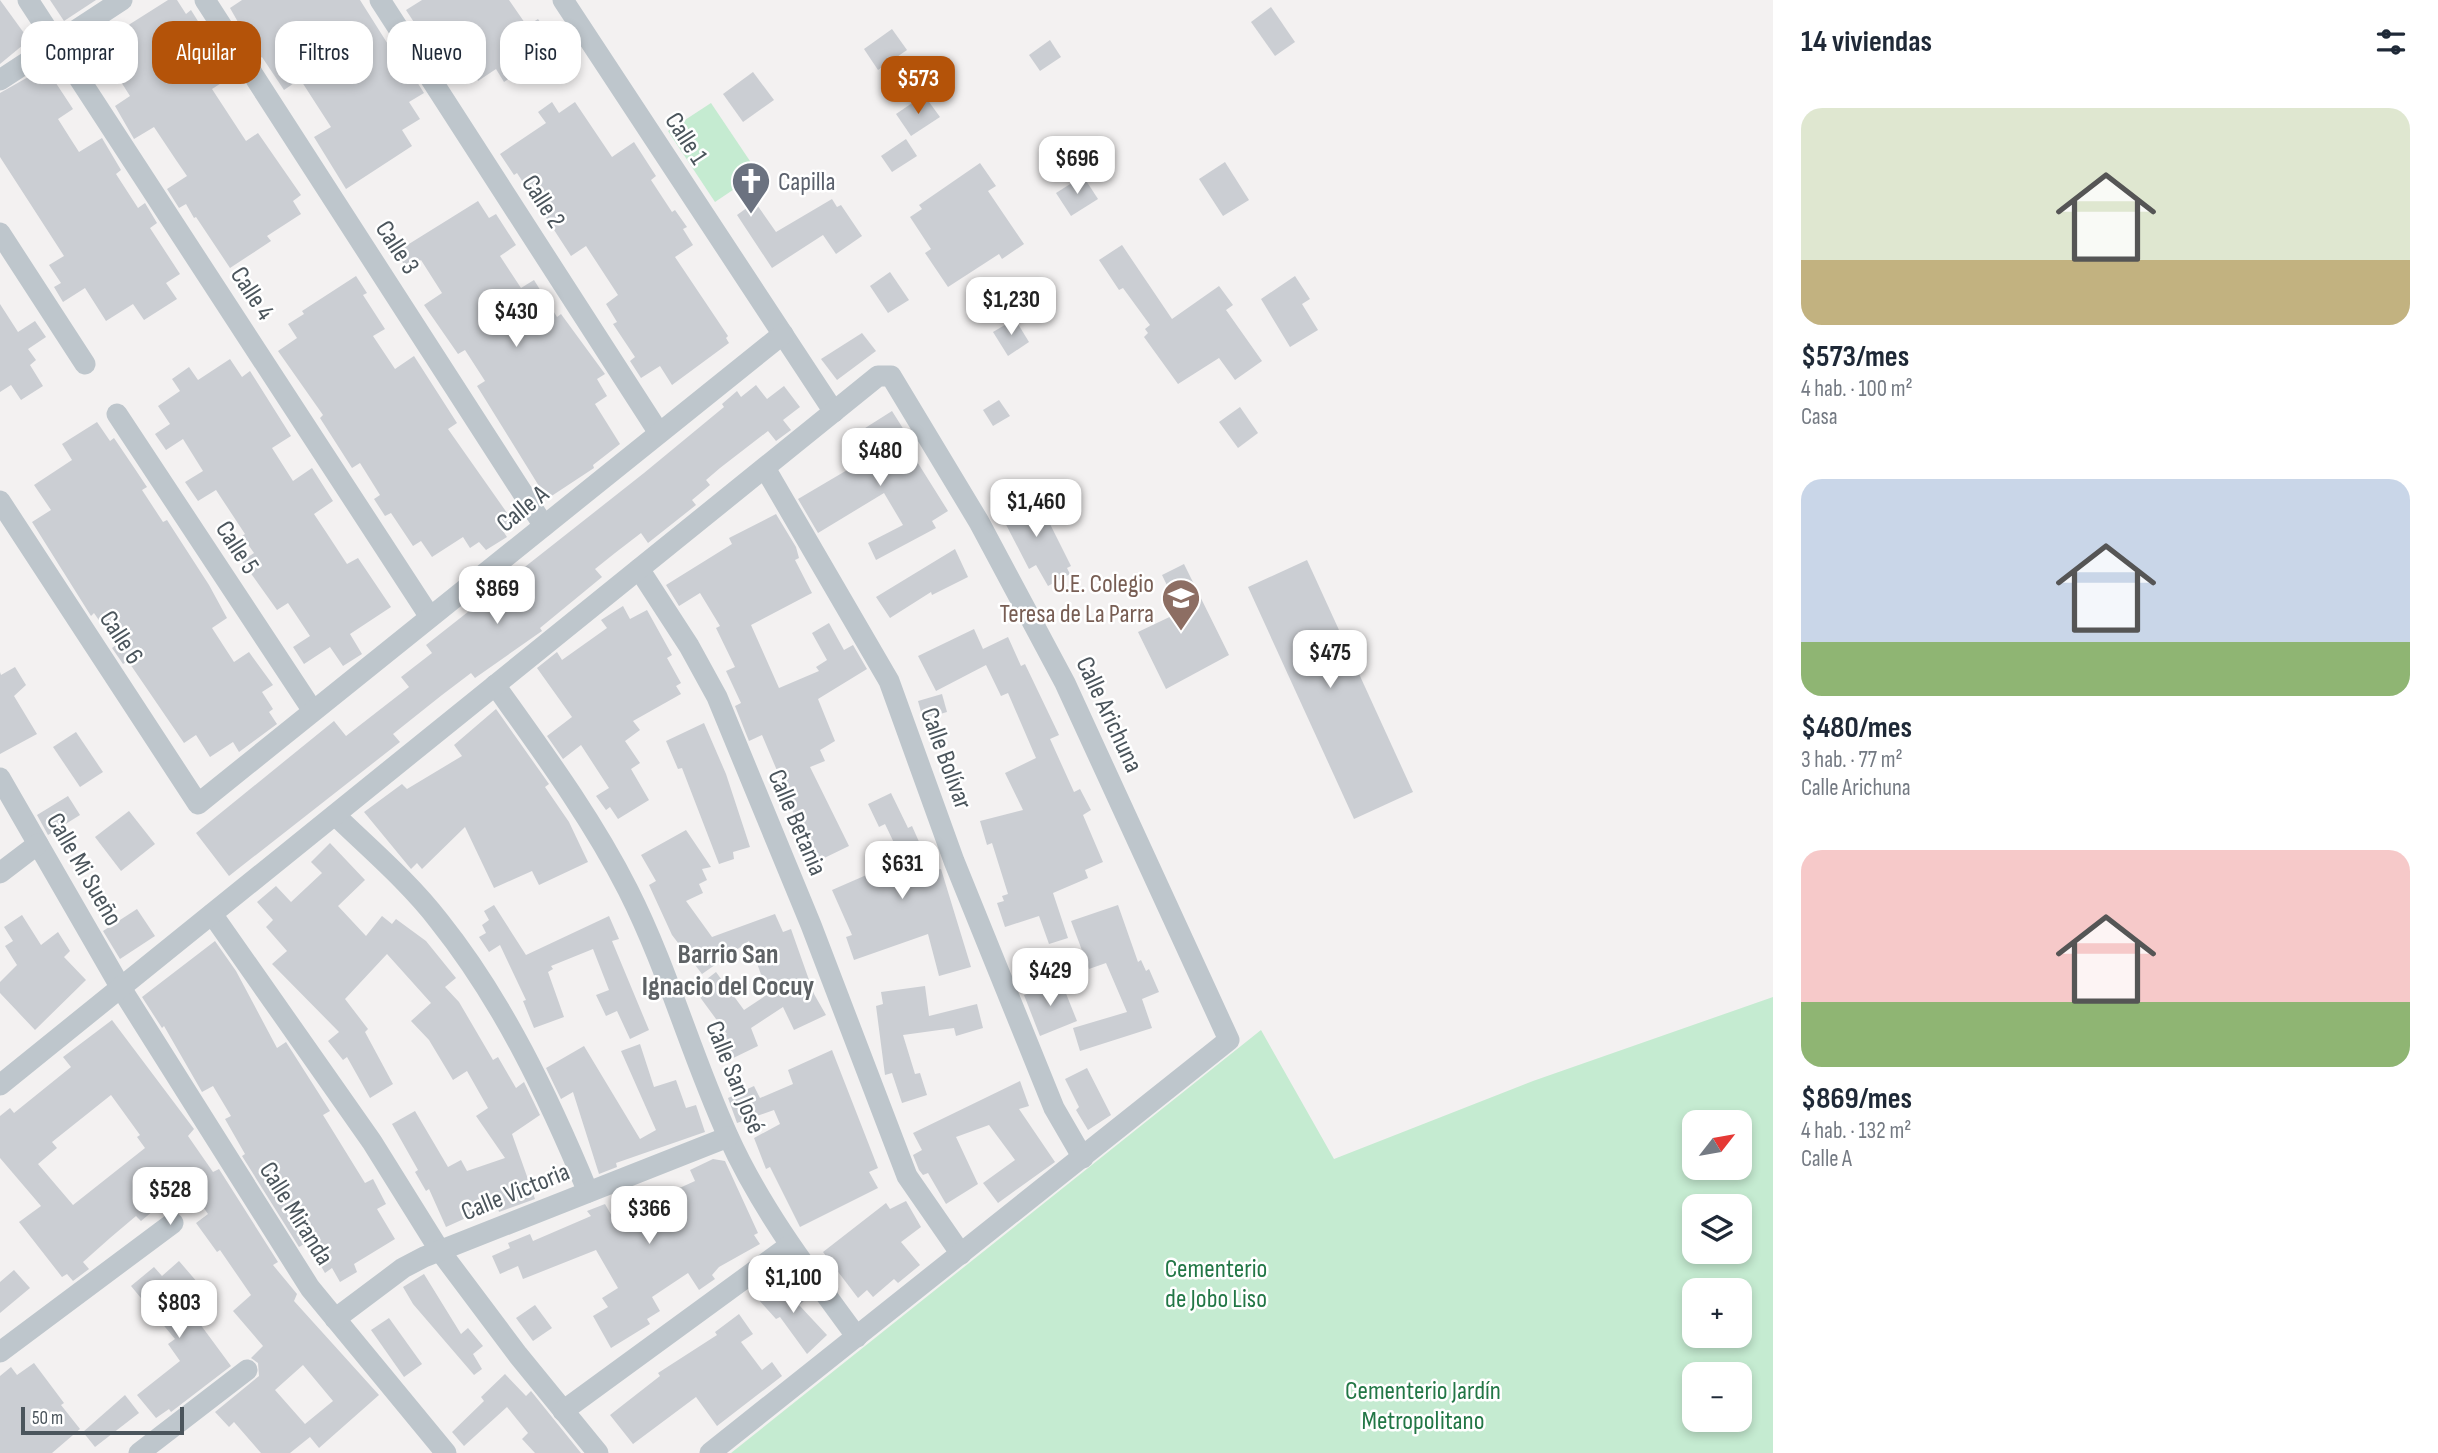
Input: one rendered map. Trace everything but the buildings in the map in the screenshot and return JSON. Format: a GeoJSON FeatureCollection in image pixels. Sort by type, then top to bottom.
{"type":"FeatureCollection","features":[{"type":"Feature","properties":{"kind":"street","name":"Calle 4"},"geometry":{"type":"LineString","coordinates":[[28,0],[42,21]]}},
{"type":"Feature","properties":{"kind":"street"},"geometry":{"type":"LineString","coordinates":[[90,21],[122,0]]}},
{"type":"Feature","properties":{"kind":"street","name":"Calle 3"},"geometry":{"type":"LineString","coordinates":[[205,0],[544,526]]}},
{"type":"Feature","properties":{"kind":"street","name":"Calle 2"},"geometry":{"type":"LineString","coordinates":[[380,0],[659,433]]}},
{"type":"Feature","properties":{"kind":"street","name":"Calle 1"},"geometry":{"type":"LineString","coordinates":[[563,0],[834,412]]}},
{"type":"Feature","properties":{"kind":"street"},"geometry":{"type":"LineString","coordinates":[[0,80],[21,66]]}},
{"type":"Feature","properties":{"kind":"street","name":"Calle 4"},"geometry":{"type":"LineString","coordinates":[[84,84],[430,617]]}},
{"type":"Feature","properties":{"kind":"street"},"geometry":{"type":"LineString","coordinates":[[0,233],[85,365]]}},
{"type":"Feature","properties":{"kind":"street","name":"Calle A"},"geometry":{"type":"LineString","coordinates":[[198,804],[783,334]]}},
{"type":"Feature","properties":{"kind":"street","name":"Calle Arichuna"},"geometry":{"type":"LineString","coordinates":[[834,412],[878,376],[886,374],[897,381],[979,522],[1054,660],[1229,1040],[1083,1157]]}},
{"type":"Feature","properties":{"kind":"street"},"geometry":{"type":"LineString","coordinates":[[0,1086],[834,412]]}},
{"type":"Feature","properties":{"kind":"street","name":"Calle 5"},"geometry":{"type":"LineString","coordinates":[[117,414],[313,711]]}},
{"type":"Feature","properties":{"kind":"street","name":"Calle Bolívar"},"geometry":{"type":"LineString","coordinates":[[765,468],[889,681],[954,861],[1054,1108],[1083,1157]]}},
{"type":"Feature","properties":{"kind":"street","name":"Calle 6"},"geometry":{"type":"LineString","coordinates":[[0,501],[198,804]]}},
{"type":"Feature","properties":{"kind":"street","name":"Calle Betania"},"geometry":{"type":"LineString","coordinates":[[639,569],[689,646],[717,697],[811,925],[907,1176],[961,1254]]}},
{"type":"Feature","properties":{"kind":"street","name":"Calle San José"},"geometry":{"type":"LineString","coordinates":[[495,685],[596,830],[628,891],[728,1137],[789,1245],[857,1337]]}},
{"type":"Feature","properties":{"kind":"street","name":"Calle Mi Sueño"},"geometry":{"type":"LineString","coordinates":[[1,780],[121,988]]}},
{"type":"Feature","properties":{"kind":"street"},"geometry":{"type":"LineString","coordinates":[[335,814],[410,888],[470,963],[540,1087],[588,1192]]}},
{"type":"Feature","properties":{"kind":"street"},"geometry":{"type":"LineString","coordinates":[[0,873],[38,844]]}},
{"type":"Feature","properties":{"kind":"street"},"geometry":{"type":"LineString","coordinates":[[212,914],[372,1142],[440,1251],[598,1453]]}},
{"type":"Feature","properties":{"kind":"street","name":"Calle Miranda"},"geometry":{"type":"LineString","coordinates":[[121,988],[310,1288],[446,1453]]}},
{"type":"Feature","properties":{"kind":"street","name":"Calle Victoria"},"geometry":{"type":"LineString","coordinates":[[335,1319],[404,1268],[440,1251],[728,1137]]}},
{"type":"Feature","properties":{"kind":"street"},"geometry":{"type":"LineString","coordinates":[[710,1453],[1083,1157]]}},
{"type":"Feature","properties":{"kind":"street"},"geometry":{"type":"LineString","coordinates":[[0,1352],[173,1223]]}},
{"type":"Feature","properties":{"kind":"street"},"geometry":{"type":"LineString","coordinates":[[563,1411],[789,1245]]}},
{"type":"Feature","properties":{"kind":"street"},"geometry":{"type":"LineString","coordinates":[[139,1453],[247,1370]]}},
{"type":"Feature","properties":{"kind":"green space"},"geometry":{"type":"Polygon","coordinates":[[[711,103],[758,173],[715,202],[668,131],[711,103]]]}},
{"type":"Feature","properties":{"kind":"green space","name":"Cementerio de Jobo Liso"},"geometry":{"type":"Polygon","coordinates":[[[1773,997],[1773,1453],[731,1453],[1261,1030],[1334,1159],[1533,1081],[1773,997]]]}},
{"type":"Feature","properties":{"kind":"place","name":"Capilla"},"geometry":{"type":"Point","coordinates":[751,215]}},
{"type":"Feature","properties":{"kind":"place","name":"U.E. Colegio Teresa de La Parra"},"geometry":{"type":"Point","coordinates":[1181,632]}},
{"type":"Feature","properties":{"kind":"district","name":"Barrio San Ignacio del Cocuy"},"geometry":{"type":"Point","coordinates":[728,969]}},
{"type":"Feature","properties":{"kind":"park label","name":"Cementerio Jardín Metropolitano"},"geometry":{"type":"Point","coordinates":[1423,1405]}}]}
